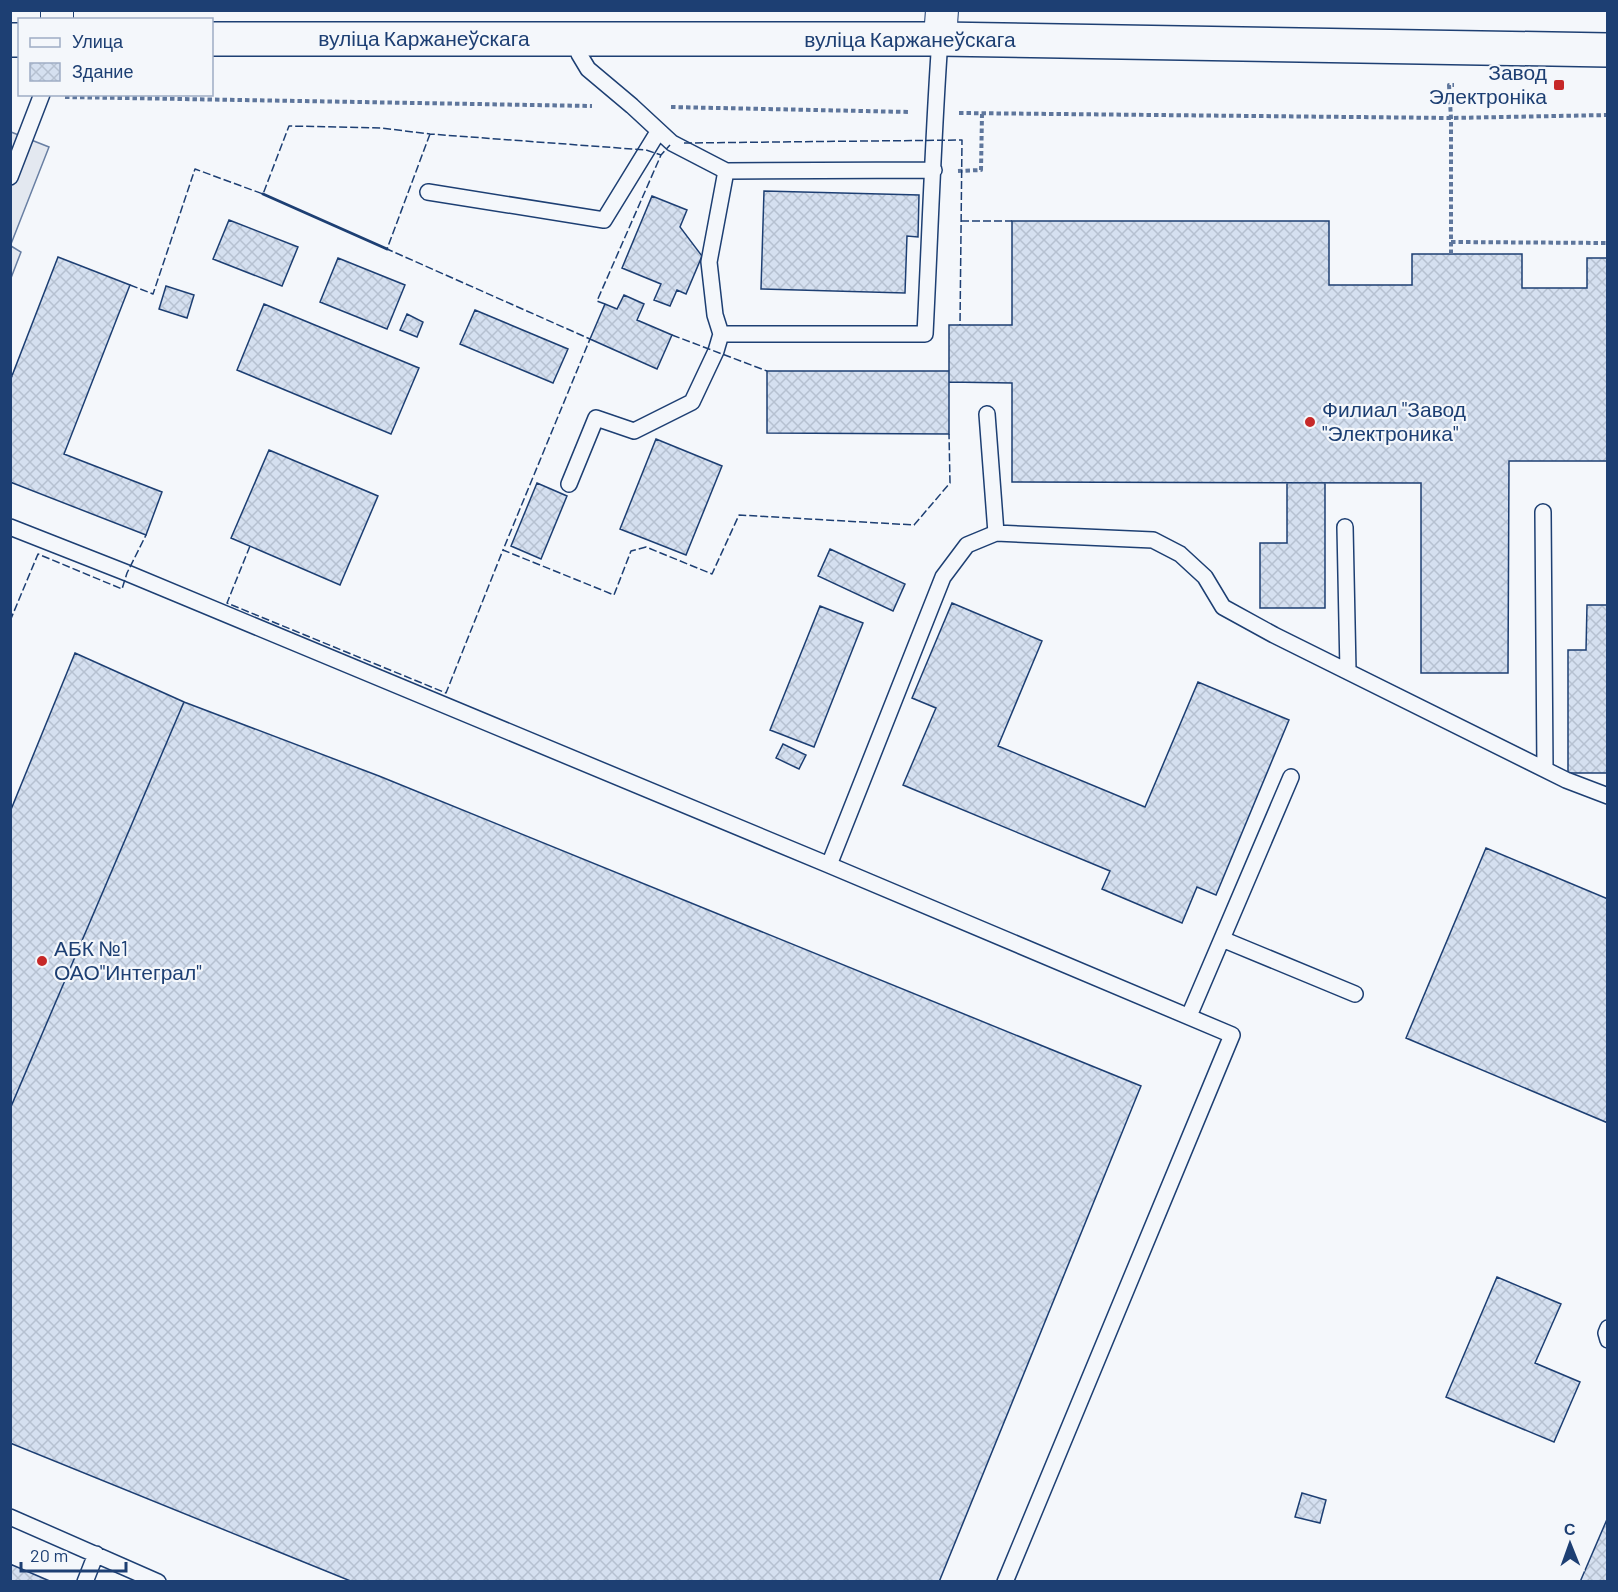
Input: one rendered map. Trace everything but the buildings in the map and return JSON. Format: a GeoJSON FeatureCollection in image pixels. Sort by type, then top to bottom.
{"type":"FeatureCollection","features":[{"type":"Feature","properties":{"kind":"main road","name":"вуліца Каржанеўскага"},"geometry":{"type":"LineString","coordinates":[[213,39],[580,39],[941,25],[1608,50]]}},
{"type":"Feature","properties":{"kind":"lane"},"geometry":{"type":"LineString","coordinates":[[721,334],[925,334],[941,25]]}},
{"type":"Feature","properties":{"kind":"lane"},"geometry":{"type":"LineString","coordinates":[[580,39],[579,54],[588,69],[672,143],[726,171],[934,170]]}},
{"type":"Feature","properties":{"kind":"lane"},"geometry":{"type":"LineString","coordinates":[[10,177],[41,96]]}},
{"type":"Feature","properties":{"kind":"lane"},"geometry":{"type":"LineString","coordinates":[[428,192],[604,220],[658,132]]}},
{"type":"Feature","properties":{"kind":"lane"},"geometry":{"type":"LineString","coordinates":[[569,484],[596,418],[634,431],[692,402],[716,351],[721,334],[715,315],[709,262],[726,171]]}},
{"type":"Feature","properties":{"kind":"lane"},"geometry":{"type":"LineString","coordinates":[[987,414],[996,533]]}},
{"type":"Feature","properties":{"kind":"lane"},"geometry":{"type":"LineString","coordinates":[[1543,513],[1545,769]]}},
{"type":"Feature","properties":{"kind":"lane"},"geometry":{"type":"LineString","coordinates":[[10,527],[829,865],[1233,1035],[1005,1581]]}},
{"type":"Feature","properties":{"kind":"lane"},"geometry":{"type":"LineString","coordinates":[[1345,527],[1348,672]]}},
{"type":"Feature","properties":{"kind":"lane"},"geometry":{"type":"LineString","coordinates":[[829,865],[943,577],[967,545],[996,533],[1153,540],[1180,554],[1197,569],[1205,577],[1223,607],[1274,635],[1566,780],[1608,796]]}},
{"type":"Feature","properties":{"kind":"lane"},"geometry":{"type":"LineString","coordinates":[[1189,1016],[1291,777]]}},
{"type":"Feature","properties":{"kind":"lane"},"geometry":{"type":"LineString","coordinates":[[1221,939],[1355,994]]}},
{"type":"Feature","properties":{"kind":"lane"},"geometry":{"type":"LineString","coordinates":[[1608,1328],[1606,1333],[1608,1340]]}},
{"type":"Feature","properties":{"kind":"lane"},"geometry":{"type":"LineString","coordinates":[[10,1517],[158,1581]]}},
{"type":"Feature","properties":{"kind":"lane"},"geometry":{"type":"LineString","coordinates":[[84,1581],[96,1554]]}},
{"type":"Feature","properties":{"kind":"path"},"geometry":{"type":"LineString","coordinates":[[1449,85],[1451,254]]}},
{"type":"Feature","properties":{"kind":"path"},"geometry":{"type":"LineString","coordinates":[[41,96],[982,114],[1451,118],[1608,115]]}},
{"type":"Feature","properties":{"kind":"path"},"geometry":{"type":"LineString","coordinates":[[934,170],[981,170],[982,114]]}},
{"type":"Feature","properties":{"kind":"path"},"geometry":{"type":"LineString","coordinates":[[1451,243],[1608,243]]}},
{"type":"Feature","properties":{"kind":"shaded area"},"geometry":{"type":"Polygon","coordinates":[[[11,132],[49,147],[11,244],[11,132]]]}},
{"type":"Feature","properties":{"kind":"shaded area"},"geometry":{"type":"Polygon","coordinates":[[[11,246],[21,252],[11,278],[11,246]]]}},
{"type":"Feature","properties":{"kind":"fence"},"geometry":{"type":"LineString","coordinates":[[130,285],[153,294],[195,169],[263,194],[289,126],[381,128],[430,134],[646,150],[661,155]]}},
{"type":"Feature","properties":{"kind":"fence"},"geometry":{"type":"LineString","coordinates":[[430,134],[387,249],[590,339],[503,550],[614,595],[631,551],[646,547],[712,574],[739,515],[914,525],[950,483],[949,434]]}},
{"type":"Feature","properties":{"kind":"fence"},"geometry":{"type":"LineString","coordinates":[[684,143],[962,140],[960,325]]}},
{"type":"Feature","properties":{"kind":"fence"},"geometry":{"type":"LineString","coordinates":[[605,304],[597,301],[661,155],[670,145]]}},
{"type":"Feature","properties":{"kind":"fence"},"geometry":{"type":"LineString","coordinates":[[961,221],[1012,221]]}},
{"type":"Feature","properties":{"kind":"fence"},"geometry":{"type":"LineString","coordinates":[[672,335],[767,371]]}},
{"type":"Feature","properties":{"kind":"fence"},"geometry":{"type":"LineString","coordinates":[[10,621],[38,554],[122,589],[127,573],[146,535]]}},
{"type":"Feature","properties":{"kind":"fence"},"geometry":{"type":"LineString","coordinates":[[250,546],[227,603],[446,693],[503,550]]}},
{"type":"Feature","properties":{"kind":"wall"},"geometry":{"type":"LineString","coordinates":[[263,194],[387,249]]}},
{"type":"Feature","properties":{"kind":"place","name":"Завод Электроніка"},"geometry":{"type":"Point","coordinates":[1559,85]}},
{"type":"Feature","properties":{"kind":"place","name":"Филиал \"Завод \"Электроника\""},"geometry":{"type":"Point","coordinates":[1310,422]}},
{"type":"Feature","properties":{"kind":"place","name":"АБК №1 ОАО\"Интеграл\""},"geometry":{"type":"Point","coordinates":[42,961]}}]}
